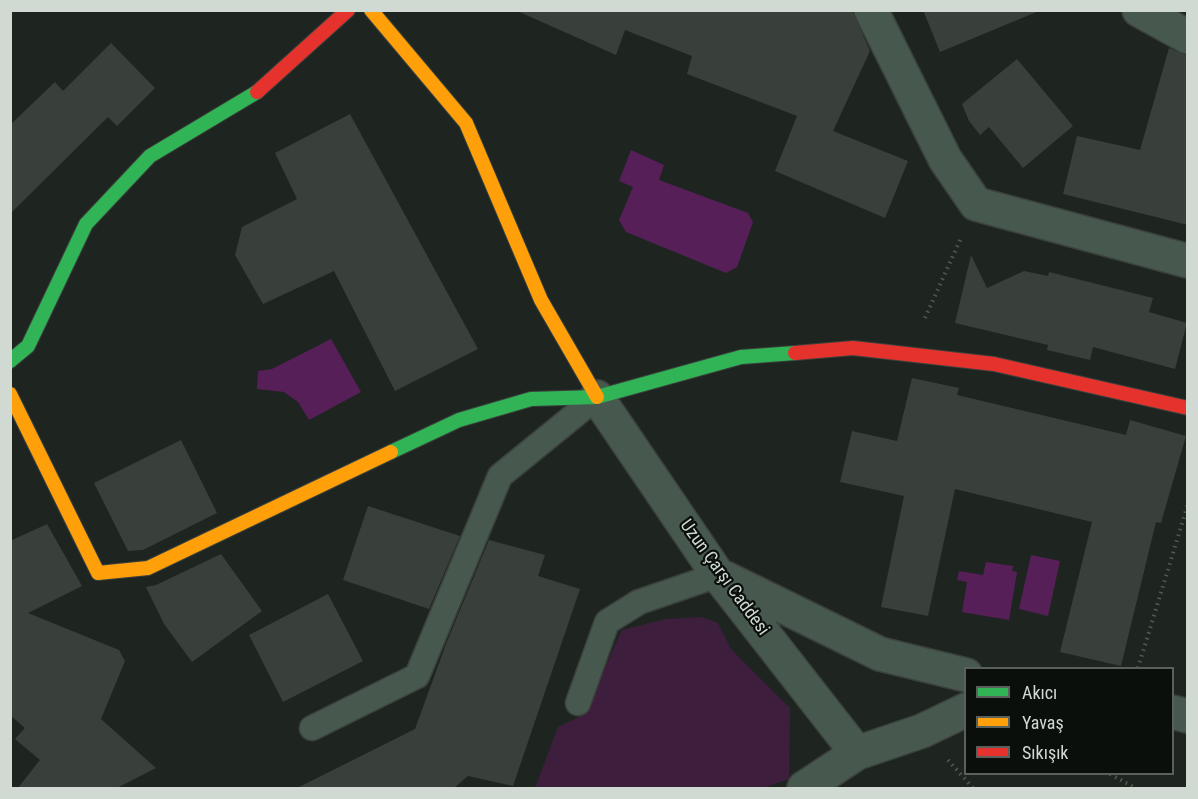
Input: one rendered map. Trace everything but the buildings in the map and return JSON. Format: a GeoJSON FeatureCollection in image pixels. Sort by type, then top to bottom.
{"type":"FeatureCollection","features":[{"type":"Feature","properties":{"kind":"street"},"geometry":{"type":"LineString","coordinates":[[10,361],[28,346],[86,224],[150,156],[252,96],[348,10]]}},
{"type":"Feature","properties":{"kind":"street"},"geometry":{"type":"LineString","coordinates":[[371,10],[466,123],[541,300],[597,398]]}},
{"type":"Feature","properties":{"kind":"street"},"geometry":{"type":"LineString","coordinates":[[871,10],[945,159],[976,204],[1188,261]]}},
{"type":"Feature","properties":{"kind":"street"},"geometry":{"type":"LineString","coordinates":[[1139,10],[1188,37]]}},
{"type":"Feature","properties":{"kind":"street"},"geometry":{"type":"LineString","coordinates":[[10,394],[98,573],[148,568],[459,420],[531,399],[597,398],[741,357],[853,348],[908,354],[994,364],[1188,408]]}},
{"type":"Feature","properties":{"kind":"street","name":"Uzun Çarşı Caddesi"},"geometry":{"type":"LineString","coordinates":[[597,398],[718,574],[857,753]]}},
{"type":"Feature","properties":{"kind":"street"},"geometry":{"type":"LineString","coordinates":[[718,574],[880,654],[964,675]]}},
{"type":"Feature","properties":{"kind":"street"},"geometry":{"type":"LineString","coordinates":[[804,789],[857,753],[922,731],[964,711]]}},
{"type":"Feature","properties":{"kind":"lane"},"geometry":{"type":"LineString","coordinates":[[312,728],[417,676],[500,476],[597,398]]}},
{"type":"Feature","properties":{"kind":"lane"},"geometry":{"type":"LineString","coordinates":[[578,703],[607,622],[639,602],[718,574]]}},
{"type":"Feature","properties":{"kind":"path"},"geometry":{"type":"LineString","coordinates":[[908,354],[976,204]]}},
{"type":"Feature","properties":{"kind":"path"},"geometry":{"type":"LineString","coordinates":[[1139,667],[1188,504]]}},
{"type":"Feature","properties":{"kind":"path"},"geometry":{"type":"LineString","coordinates":[[1112,775],[1135,789]]}},
{"type":"Feature","properties":{"kind":"shaded area"},"geometry":{"type":"Polygon","coordinates":[[[631,150],[664,165],[659,180],[748,213],[753,222],[737,267],[726,273],[626,232],[619,220],[633,187],[619,181],[631,150]]]}},
{"type":"Feature","properties":{"kind":"shaded area"},"geometry":{"type":"Polygon","coordinates":[[[331,339],[361,392],[309,420],[298,402],[284,392],[257,389],[258,371],[272,369],[331,339]]]}},
{"type":"Feature","properties":{"kind":"shaded area"},"geometry":{"type":"Polygon","coordinates":[[[1031,555],[1060,561],[1048,616],[1019,609],[1031,555]]]}},
{"type":"Feature","properties":{"kind":"shaded area"},"geometry":{"type":"Polygon","coordinates":[[[986,562],[1013,566],[1012,571],[1017,572],[1009,620],[962,612],[967,582],[957,580],[959,571],[983,575],[986,562]]]}},
{"type":"Feature","properties":{"kind":"shaded area"},"geometry":{"type":"Polygon","coordinates":[[[702,617],[718,623],[731,649],[790,708],[789,779],[763,788],[535,788],[558,727],[583,715],[622,630],[666,619],[702,617]]]}},
{"type":"Feature","properties":{"kind":"traffic: fast"},"geometry":{"type":"LineString","coordinates":[[10,361],[28,346],[86,224],[150,156],[257,92]]}},
{"type":"Feature","properties":{"kind":"traffic: fast"},"geometry":{"type":"LineString","coordinates":[[391,452],[459,420],[531,399],[597,397],[741,357],[795,353]]}},
{"type":"Feature","properties":{"kind":"traffic: slow"},"geometry":{"type":"LineString","coordinates":[[371,10],[466,123],[541,300],[597,397]]}},
{"type":"Feature","properties":{"kind":"traffic: slow"},"geometry":{"type":"LineString","coordinates":[[10,394],[98,573],[148,568],[391,452]]}},
{"type":"Feature","properties":{"kind":"traffic: jam"},"geometry":{"type":"LineString","coordinates":[[257,92],[348,10]]}},
{"type":"Feature","properties":{"kind":"traffic: jam"},"geometry":{"type":"LineString","coordinates":[[795,353],[853,348],[994,364],[1188,408]]}}]}
